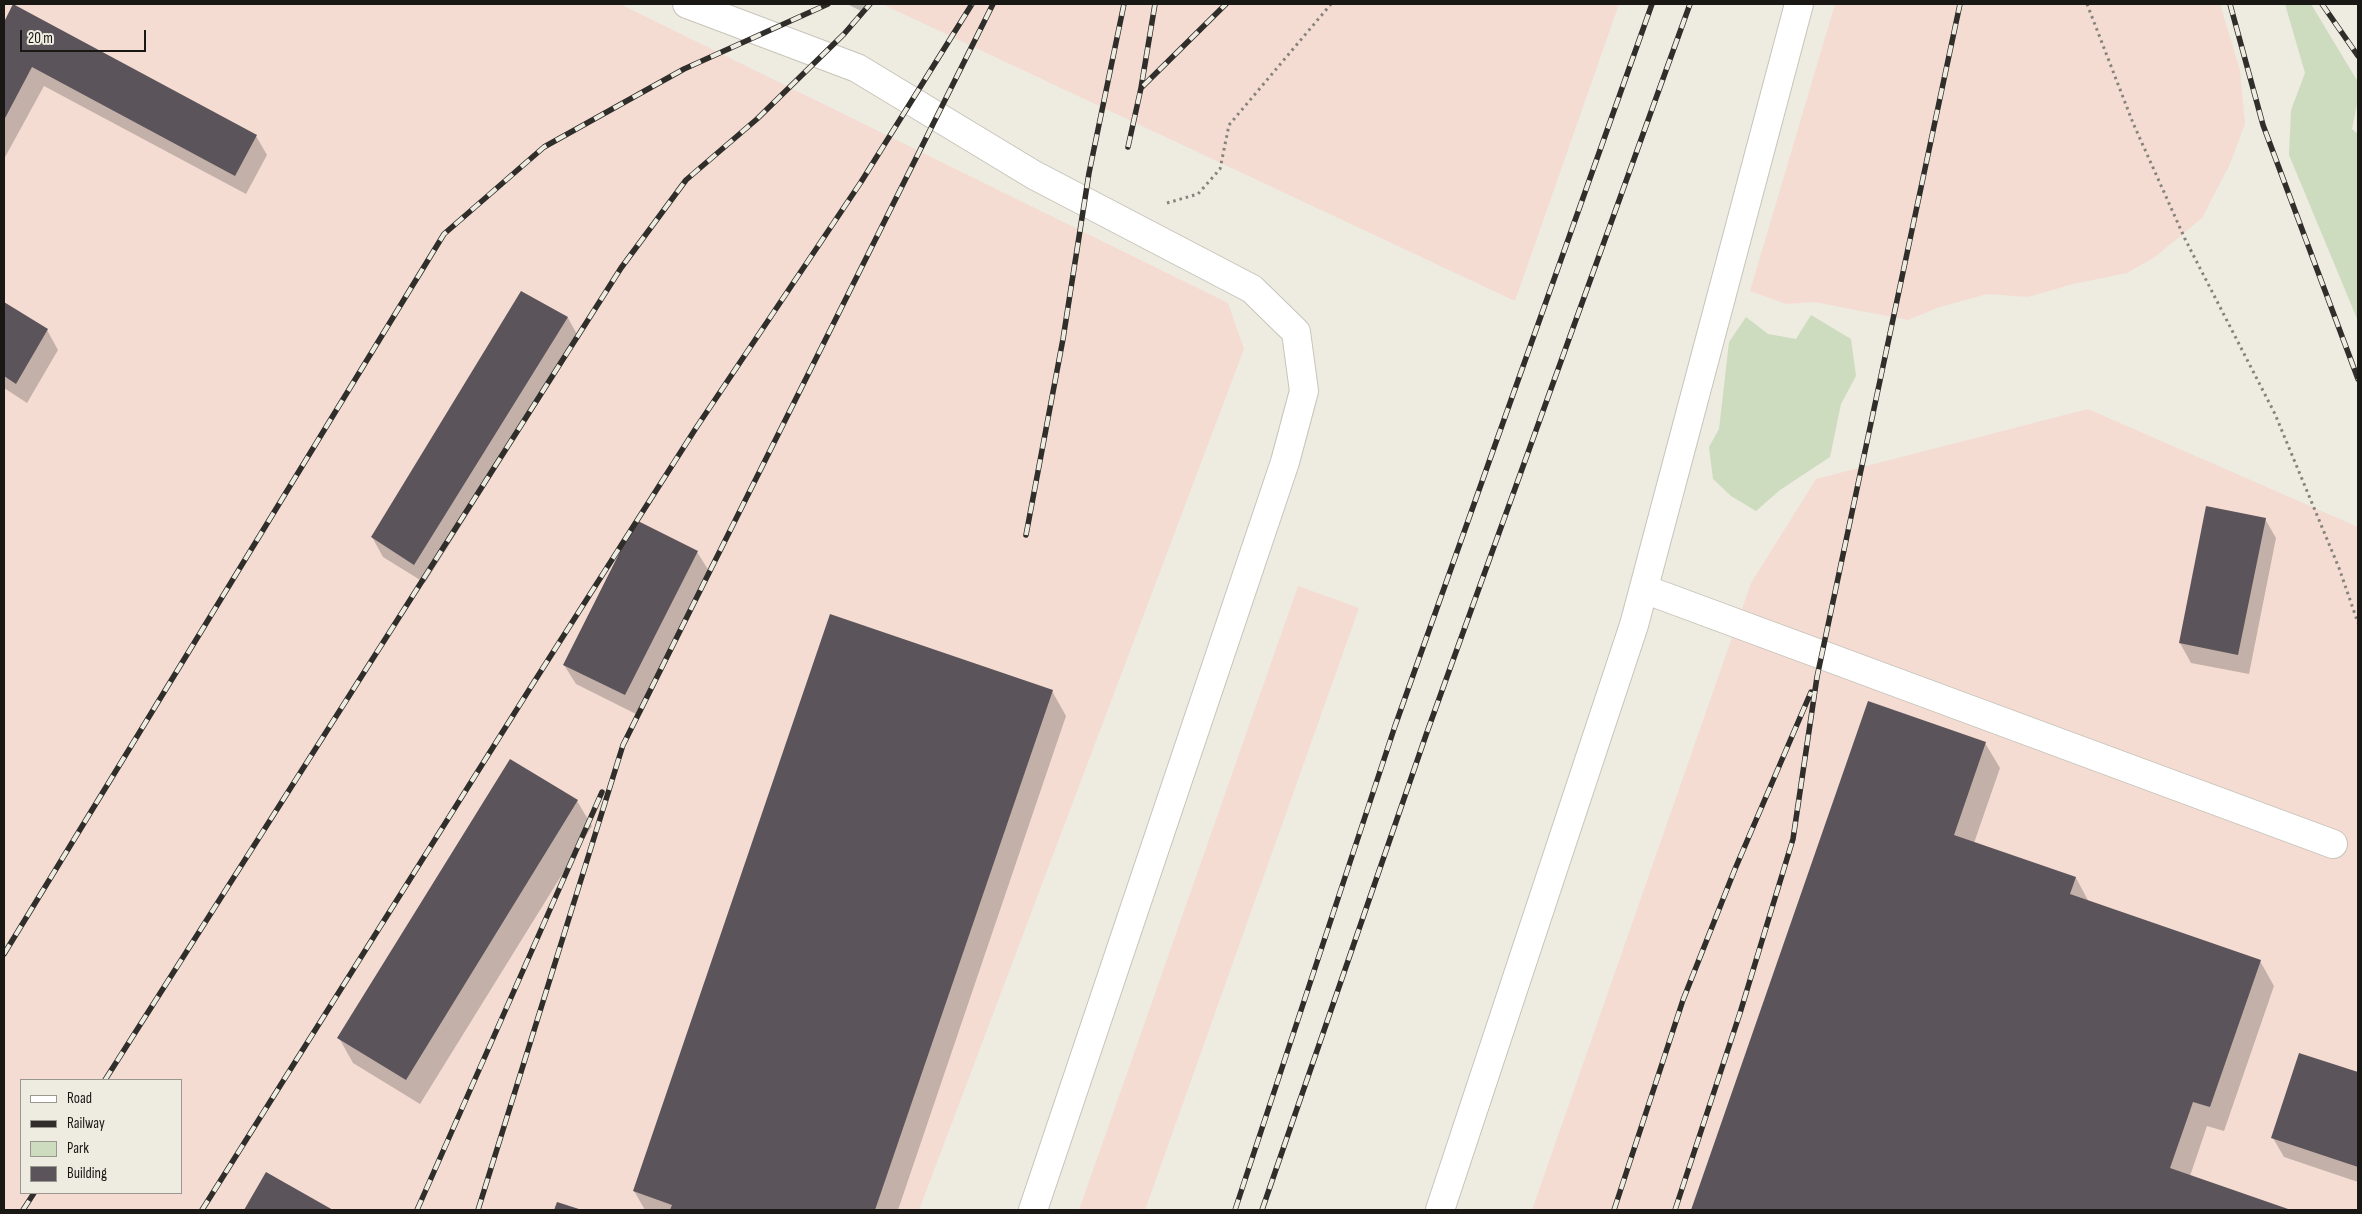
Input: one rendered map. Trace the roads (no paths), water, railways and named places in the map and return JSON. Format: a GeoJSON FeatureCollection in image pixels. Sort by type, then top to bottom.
{"type":"FeatureCollection","features":[{"type":"Feature","properties":{"kind":"street"},"geometry":{"type":"LineString","coordinates":[[687,4],[857,68],[1034,175],[1252,289],[1296,332],[1304,391],[1285,462],[1033,1210]]}},
{"type":"Feature","properties":{"kind":"street"},"geometry":{"type":"LineString","coordinates":[[1440,1210],[1634,625],[1799,4]]}},
{"type":"Feature","properties":{"kind":"street"},"geometry":{"type":"LineString","coordinates":[[1644,589],[2333,844]]}},
{"type":"Feature","properties":{"kind":"railway"},"geometry":{"type":"LineString","coordinates":[[4,954],[444,234],[544,147],[684,69],[828,4]]}},
{"type":"Feature","properties":{"kind":"railway"},"geometry":{"type":"LineString","coordinates":[[106,1079],[621,268],[686,180],[757,119],[844,34],[870,4]]}},
{"type":"Feature","properties":{"kind":"railway"},"geometry":{"type":"LineString","coordinates":[[202,1210],[696,428],[861,182],[972,4]]}},
{"type":"Feature","properties":{"kind":"railway"},"geometry":{"type":"LineString","coordinates":[[478,1210],[623,745],[993,4]]}},
{"type":"Feature","properties":{"kind":"railway"},"geometry":{"type":"LineString","coordinates":[[1026,535],[1063,339],[1089,173],[1124,4]]}},
{"type":"Feature","properties":{"kind":"railway"},"geometry":{"type":"LineString","coordinates":[[1155,4],[1141,88],[1226,4]]}},
{"type":"Feature","properties":{"kind":"railway"},"geometry":{"type":"LineString","coordinates":[[1235,1210],[1395,726],[1652,4]]}},
{"type":"Feature","properties":{"kind":"railway"},"geometry":{"type":"LineString","coordinates":[[1262,1210],[1426,735],[1690,4]]}},
{"type":"Feature","properties":{"kind":"railway"},"geometry":{"type":"LineString","coordinates":[[1675,1210],[1740,1013],[1793,839],[1817,677],[1960,4]]}},
{"type":"Feature","properties":{"kind":"railway"},"geometry":{"type":"LineString","coordinates":[[2230,4],[2263,125],[2358,379]]}},
{"type":"Feature","properties":{"kind":"railway"},"geometry":{"type":"LineString","coordinates":[[2322,4],[2358,56]]}},
{"type":"Feature","properties":{"kind":"railway"},"geometry":{"type":"LineString","coordinates":[[1128,147],[1141,88]]}},
{"type":"Feature","properties":{"kind":"railway"},"geometry":{"type":"LineString","coordinates":[[1614,1210],[1683,1000],[1735,869],[1811,692]]}},
{"type":"Feature","properties":{"kind":"railway"},"geometry":{"type":"LineString","coordinates":[[417,1210],[602,792]]}},
{"type":"Feature","properties":{"kind":"railway"},"geometry":{"type":"LineString","coordinates":[[23,1210],[33,1194]]}}]}
